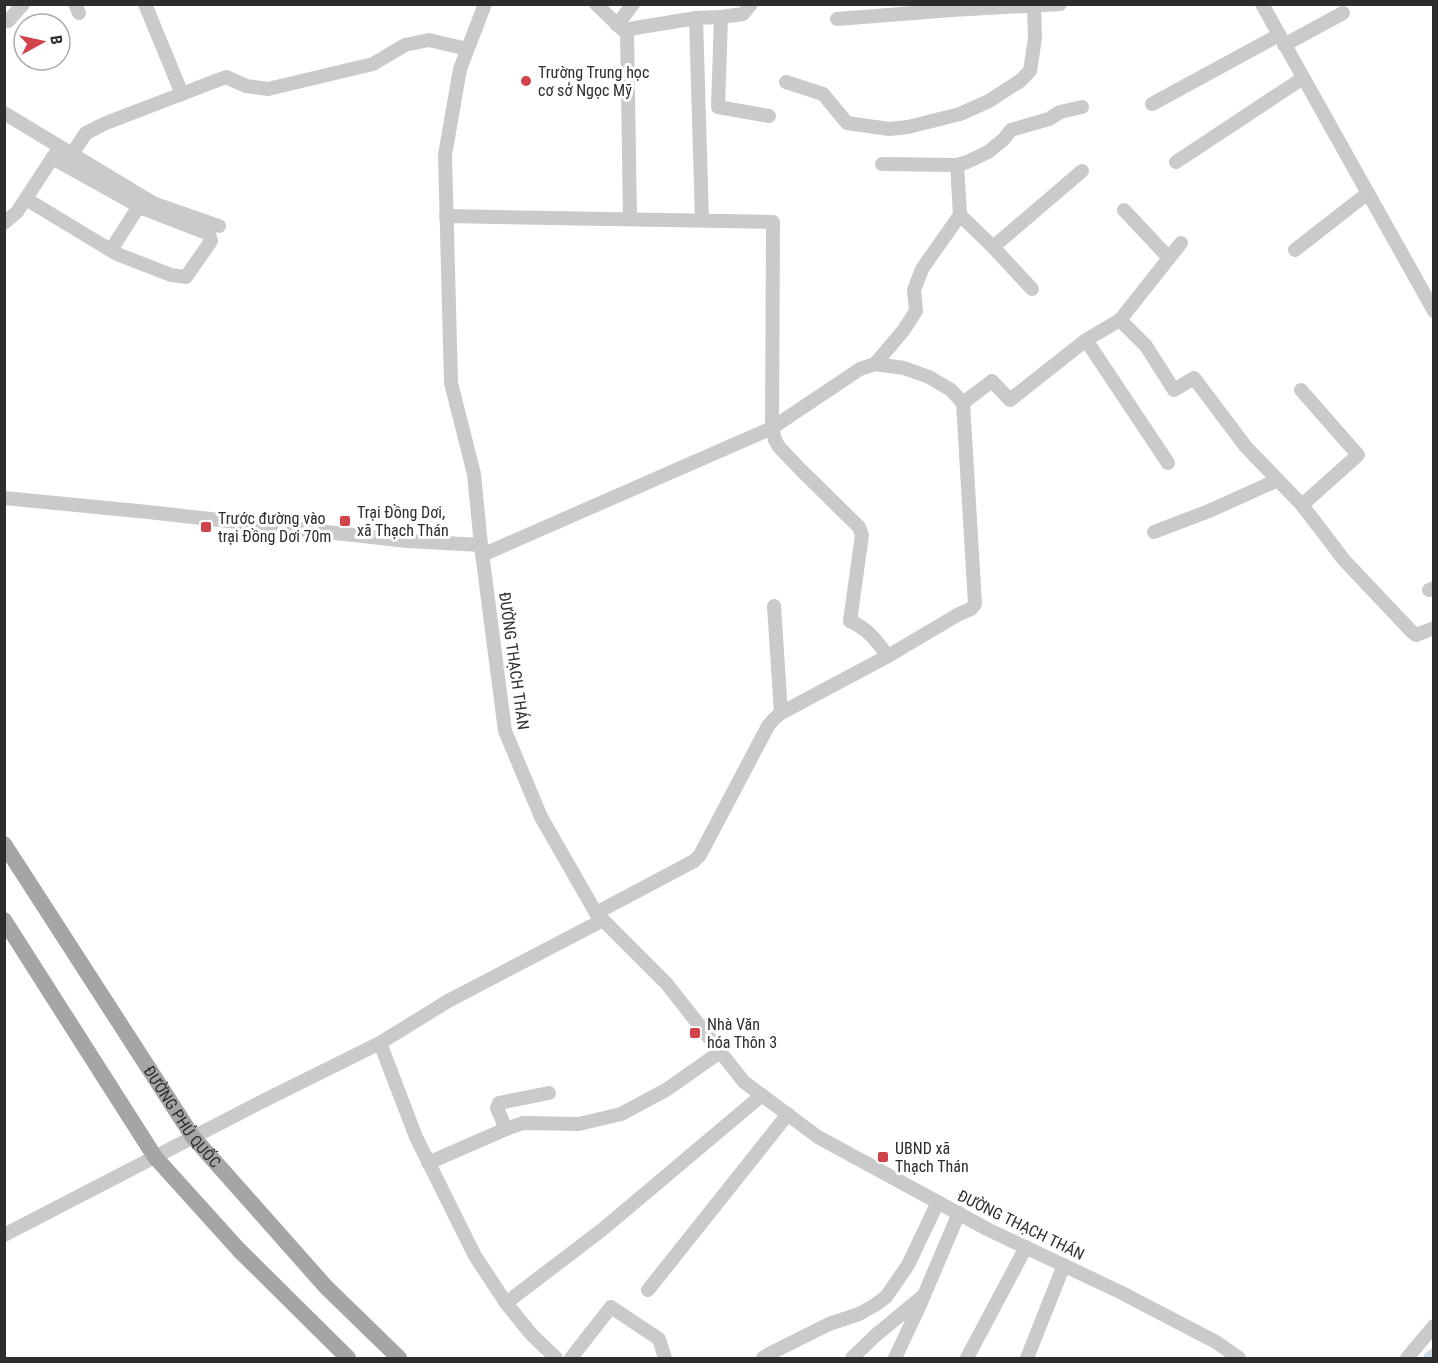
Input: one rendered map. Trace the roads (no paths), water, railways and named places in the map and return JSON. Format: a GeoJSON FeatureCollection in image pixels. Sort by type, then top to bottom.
{"type":"FeatureCollection","features":[{"type":"Feature","properties":{"kind":"main road","name":"ĐƯỜNG PHỦ QUỐC"},"geometry":{"type":"LineString","coordinates":[[4,844],[193,1137],[326,1287],[399,1359]]}},
{"type":"Feature","properties":{"kind":"main road"},"geometry":{"type":"LineString","coordinates":[[4,920],[155,1157],[239,1250],[348,1359]]}},
{"type":"Feature","properties":{"kind":"street"},"geometry":{"type":"LineString","coordinates":[[8,21],[23,4]]}},
{"type":"Feature","properties":{"kind":"street"},"geometry":{"type":"LineString","coordinates":[[145,4],[182,94]]}},
{"type":"Feature","properties":{"kind":"street","name":"ĐƯỜNG THẠCH THÁN"},"geometry":{"type":"LineString","coordinates":[[485,4],[460,69],[445,155],[451,383],[474,474],[481,550],[505,731],[541,817],[600,917],[666,982],[744,1082],[818,1137],[958,1213],[1205,1336],[1239,1359]]}},
{"type":"Feature","properties":{"kind":"street"},"geometry":{"type":"LineString","coordinates":[[596,4],[622,27],[743,14],[751,4]]}},
{"type":"Feature","properties":{"kind":"street"},"geometry":{"type":"LineString","coordinates":[[630,219],[622,27],[633,4]]}},
{"type":"Feature","properties":{"kind":"street"},"geometry":{"type":"LineString","coordinates":[[837,19],[1060,4]]}},
{"type":"Feature","properties":{"kind":"street"},"geometry":{"type":"LineString","coordinates":[[1262,4],[1434,311]]}},
{"type":"Feature","properties":{"kind":"street"},"geometry":{"type":"LineString","coordinates":[[786,82],[824,94],[847,123],[856,125],[889,129],[908,127],[960,114],[989,101],[1020,81],[1030,71],[1035,38],[1034,6]]}},
{"type":"Feature","properties":{"kind":"street"},"geometry":{"type":"LineString","coordinates":[[1152,104],[1282,40],[1343,13]]}},
{"type":"Feature","properties":{"kind":"street"},"geometry":{"type":"LineString","coordinates":[[721,17],[718,107],[770,116]]}},
{"type":"Feature","properties":{"kind":"street"},"geometry":{"type":"LineString","coordinates":[[696,18],[702,220]]}},
{"type":"Feature","properties":{"kind":"street"},"geometry":{"type":"LineString","coordinates":[[5,221],[17,212],[61,153],[86,133],[106,123],[226,77],[246,86],[268,89],[373,64],[405,45],[429,40],[467,49]]}},
{"type":"Feature","properties":{"kind":"street"},"geometry":{"type":"LineString","coordinates":[[1176,162],[1303,78]]}},
{"type":"Feature","properties":{"kind":"street"},"geometry":{"type":"LineString","coordinates":[[882,164],[957,165],[968,162],[988,152],[1004,140],[1011,130],[1050,119],[1060,112],[1082,107]]}},
{"type":"Feature","properties":{"kind":"street"},"geometry":{"type":"LineString","coordinates":[[4,113],[139,207],[209,234],[211,241],[186,277],[171,275],[117,254],[26,199]]}},
{"type":"Feature","properties":{"kind":"street"},"geometry":{"type":"LineString","coordinates":[[61,153],[153,203],[219,226]]}},
{"type":"Feature","properties":{"kind":"street"},"geometry":{"type":"LineString","coordinates":[[875,364],[903,331],[916,310],[914,290],[922,269],[960,215],[957,165]]}},
{"type":"Feature","properties":{"kind":"street"},"geometry":{"type":"LineString","coordinates":[[993,247],[1082,171]]}},
{"type":"Feature","properties":{"kind":"street"},"geometry":{"type":"LineString","coordinates":[[1295,250],[1368,193]]}},
{"type":"Feature","properties":{"kind":"street"},"geometry":{"type":"LineString","coordinates":[[111,250],[139,207]]}},
{"type":"Feature","properties":{"kind":"street"},"geometry":{"type":"LineString","coordinates":[[1124,210],[1169,258]]}},
{"type":"Feature","properties":{"kind":"street"},"geometry":{"type":"LineString","coordinates":[[960,215],[1032,289]]}},
{"type":"Feature","properties":{"kind":"street"},"geometry":{"type":"LineString","coordinates":[[446,216],[773,222],[772,428],[775,440],[802,471],[859,526],[862,535],[850,621],[863,627],[873,636],[888,656]]}},
{"type":"Feature","properties":{"kind":"street"},"geometry":{"type":"LineString","coordinates":[[963,403],[992,381],[1010,400],[1086,340],[1120,320],[1180,243]]}},
{"type":"Feature","properties":{"kind":"street"},"geometry":{"type":"LineString","coordinates":[[1120,320],[1146,346],[1174,390],[1194,378],[1246,447],[1302,505],[1344,560],[1412,632],[1416,635],[1434,628]]}},
{"type":"Feature","properties":{"kind":"street"},"geometry":{"type":"LineString","coordinates":[[1086,340],[1168,463]]}},
{"type":"Feature","properties":{"kind":"street"},"geometry":{"type":"LineString","coordinates":[[4,498],[481,550],[772,428],[860,369],[875,364],[904,368],[929,377],[951,390],[963,403],[975,604],[971,609],[949,619],[888,656],[781,713],[774,719],[768,726],[700,855],[694,861],[600,917],[448,1001],[380,1043],[4,1235]]}},
{"type":"Feature","properties":{"kind":"street"},"geometry":{"type":"LineString","coordinates":[[1301,390],[1358,455],[1302,505]]}},
{"type":"Feature","properties":{"kind":"street"},"geometry":{"type":"LineString","coordinates":[[1154,532],[1209,511],[1278,480]]}},
{"type":"Feature","properties":{"kind":"street"},"geometry":{"type":"LineString","coordinates":[[774,606],[781,713]]}},
{"type":"Feature","properties":{"kind":"street"},"geometry":{"type":"LineString","coordinates":[[380,1043],[416,1137],[475,1256],[506,1303],[531,1334],[556,1359]]}},
{"type":"Feature","properties":{"kind":"street"},"geometry":{"type":"LineString","coordinates":[[428,1163],[524,1123],[579,1124],[621,1114],[666,1089],[720,1052]]}},
{"type":"Feature","properties":{"kind":"street"},"geometry":{"type":"LineString","coordinates":[[506,1129],[497,1108],[499,1103],[549,1093]]}},
{"type":"Feature","properties":{"kind":"street"},"geometry":{"type":"LineString","coordinates":[[506,1303],[603,1229],[762,1095]]}},
{"type":"Feature","properties":{"kind":"street"},"geometry":{"type":"LineString","coordinates":[[648,1290],[788,1114]]}},
{"type":"Feature","properties":{"kind":"street"},"geometry":{"type":"LineString","coordinates":[[763,1359],[829,1324],[859,1314],[886,1297],[908,1264],[938,1202]]}},
{"type":"Feature","properties":{"kind":"street"},"geometry":{"type":"LineString","coordinates":[[895,1359],[958,1213]]}},
{"type":"Feature","properties":{"kind":"street"},"geometry":{"type":"LineString","coordinates":[[967,1359],[1026,1247]]}},
{"type":"Feature","properties":{"kind":"street"},"geometry":{"type":"LineString","coordinates":[[1027,1359],[1064,1265]]}},
{"type":"Feature","properties":{"kind":"street"},"geometry":{"type":"LineString","coordinates":[[852,1359],[876,1335],[924,1296]]}},
{"type":"Feature","properties":{"kind":"street"},"geometry":{"type":"LineString","coordinates":[[571,1359],[611,1307],[658,1339],[665,1359]]}},
{"type":"Feature","properties":{"kind":"street"},"geometry":{"type":"LineString","coordinates":[[1407,1359],[1434,1326]]}},
{"type":"Feature","properties":{"kind":"place","name":"Trường Trung học cơ sở Ngọc Mỹ"},"geometry":{"type":"Point","coordinates":[526,81]}},
{"type":"Feature","properties":{"kind":"place","name":"Trại Đồng Dơi, xã Thạch Thán"},"geometry":{"type":"Point","coordinates":[345,521]}},
{"type":"Feature","properties":{"kind":"place","name":"Trước đường vào trại Đồng Dơi 70m"},"geometry":{"type":"Point","coordinates":[206,527]}},
{"type":"Feature","properties":{"kind":"place","name":"Nhà Văn hóa Thôn 3"},"geometry":{"type":"Point","coordinates":[695,1033]}},
{"type":"Feature","properties":{"kind":"place","name":"UBND xã Thạch Thán"},"geometry":{"type":"Point","coordinates":[883,1157]}}]}
